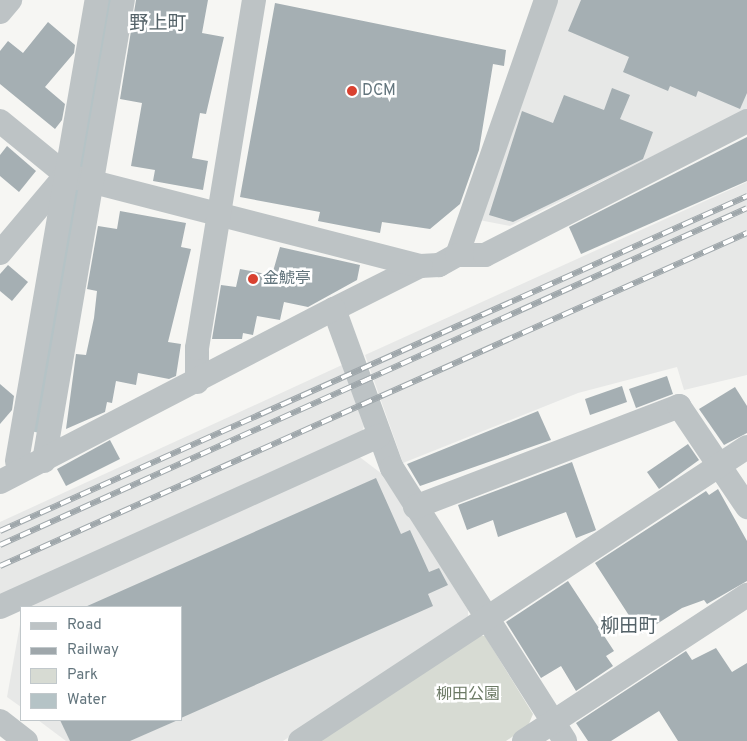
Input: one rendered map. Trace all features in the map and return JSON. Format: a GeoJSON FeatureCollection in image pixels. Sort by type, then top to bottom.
{"type":"FeatureCollection","features":[{"type":"Feature","properties":{"kind":"street"},"geometry":{"type":"LineString","coordinates":[[0,12],[10,0]]}},
{"type":"Feature","properties":{"kind":"street"},"geometry":{"type":"LineString","coordinates":[[44,461],[79,179],[97,0]]}},
{"type":"Feature","properties":{"kind":"street"},"geometry":{"type":"LineString","coordinates":[[122,0],[8,466],[44,461],[420,266]]}},
{"type":"Feature","properties":{"kind":"street"},"geometry":{"type":"LineString","coordinates":[[198,382],[197,348],[254,0]]}},
{"type":"Feature","properties":{"kind":"street"},"geometry":{"type":"LineString","coordinates":[[457,255],[546,0]]}},
{"type":"Feature","properties":{"kind":"street"},"geometry":{"type":"LineString","coordinates":[[0,121],[79,179],[218,212],[420,266],[438,265],[457,255],[486,255],[747,121]]}},
{"type":"Feature","properties":{"kind":"street"},"geometry":{"type":"LineString","coordinates":[[0,254],[79,179]]}},
{"type":"Feature","properties":{"kind":"street"},"geometry":{"type":"LineString","coordinates":[[334,309],[379,436],[415,507],[559,732]]}},
{"type":"Feature","properties":{"kind":"street"},"geometry":{"type":"LineString","coordinates":[[415,507],[679,406],[747,507]]}},
{"type":"Feature","properties":{"kind":"street"},"geometry":{"type":"LineString","coordinates":[[0,607],[379,436]]}},
{"type":"Feature","properties":{"kind":"street"},"geometry":{"type":"LineString","coordinates":[[300,741],[747,447]]}},
{"type":"Feature","properties":{"kind":"street"},"geometry":{"type":"LineString","coordinates":[[524,741],[559,732],[747,595]]}},
{"type":"Feature","properties":{"kind":"street"},"geometry":{"type":"LineString","coordinates":[[0,721],[26,741]]}},
{"type":"Feature","properties":{"kind":"shaded area"},"geometry":{"type":"Polygon","coordinates":[[[555,0],[747,0],[747,110],[510,226],[479,220],[555,0]]]}},
{"type":"Feature","properties":{"kind":"shaded area"},"geometry":{"type":"Polygon","coordinates":[[[747,182],[747,375],[684,390],[677,367],[578,393],[403,463],[365,355],[747,182]]]}},
{"type":"Feature","properties":{"kind":"shaded area"},"geometry":{"type":"Polygon","coordinates":[[[342,365],[365,423],[362,432],[0,595],[0,522],[342,365]]]}},
{"type":"Feature","properties":{"kind":"shaded area"},"geometry":{"type":"Polygon","coordinates":[[[357,455],[382,474],[468,610],[468,619],[283,741],[66,741],[39,721],[182,721],[182,606],[25,606],[357,455]]]}},
{"type":"Feature","properties":{"kind":"shaded area"},"geometry":{"type":"Polygon","coordinates":[[[20,625],[20,706],[7,697],[20,625]]]}},
{"type":"Feature","properties":{"kind":"green space","name":"柳田公園"},"geometry":{"type":"Polygon","coordinates":[[[476,635],[485,636],[533,714],[528,726],[506,741],[322,741],[323,734],[476,635]]]}},
{"type":"Feature","properties":{"kind":"water"},"geometry":{"type":"Polygon","coordinates":[[[106,0],[115,0],[40,433],[30,431],[106,0]]]}},
{"type":"Feature","properties":{"kind":"building"},"geometry":{"type":"Polygon","coordinates":[[[136,0],[208,0],[202,33],[224,37],[206,114],[200,113],[192,158],[208,161],[203,190],[153,181],[155,170],[131,166],[142,103],[120,99],[136,0]]]}},
{"type":"Feature","properties":{"kind":"building"},"geometry":{"type":"Polygon","coordinates":[[[581,0],[747,0],[747,93],[740,109],[698,91],[696,97],[670,86],[668,91],[623,72],[629,57],[568,31],[581,0]]]}},
{"type":"Feature","properties":{"kind":"building"},"geometry":{"type":"Polygon","coordinates":[[[275,3],[506,50],[504,66],[493,64],[479,150],[460,204],[430,229],[382,222],[380,233],[318,221],[320,212],[240,197],[275,3]]]}},
{"type":"Feature","properties":{"kind":"building"},"geometry":{"type":"Polygon","coordinates":[[[48,22],[75,45],[74,53],[45,87],[65,104],[62,120],[55,129],[0,84],[0,51],[8,41],[23,53],[48,22]]]}},
{"type":"Feature","properties":{"kind":"building"},"geometry":{"type":"Polygon","coordinates":[[[612,88],[630,95],[620,119],[653,132],[643,159],[513,222],[489,215],[522,111],[553,123],[564,95],[604,110],[612,88]]]}},
{"type":"Feature","properties":{"kind":"building"},"geometry":{"type":"Polygon","coordinates":[[[747,137],[747,181],[581,254],[569,227],[747,137]]]}},
{"type":"Feature","properties":{"kind":"building"},"geometry":{"type":"Polygon","coordinates":[[[7,146],[36,171],[19,192],[0,176],[0,155],[7,146]]]}},
{"type":"Feature","properties":{"kind":"building"},"geometry":{"type":"Polygon","coordinates":[[[120,211],[186,223],[181,247],[191,249],[168,342],[181,344],[176,376],[169,379],[138,373],[136,385],[116,381],[112,403],[107,402],[105,412],[66,429],[76,354],[86,355],[94,318],[97,291],[87,289],[98,226],[117,229],[120,211]]]}},
{"type":"Feature","properties":{"kind":"building"},"geometry":{"type":"Polygon","coordinates":[[[280,247],[360,265],[357,280],[308,307],[284,302],[280,320],[257,316],[253,335],[243,333],[242,339],[212,339],[221,285],[236,287],[240,269],[272,275],[280,247]]]}},
{"type":"Feature","properties":{"kind":"building"},"geometry":{"type":"Polygon","coordinates":[[[8,265],[28,282],[12,301],[0,291],[0,274],[8,265]]]}},
{"type":"Feature","properties":{"kind":"building"},"geometry":{"type":"Polygon","coordinates":[[[667,376],[673,394],[636,408],[629,389],[667,376]]]}},
{"type":"Feature","properties":{"kind":"building"},"geometry":{"type":"Polygon","coordinates":[[[0,384],[14,396],[12,410],[0,424],[0,384]]]}},
{"type":"Feature","properties":{"kind":"building"},"geometry":{"type":"Polygon","coordinates":[[[622,386],[627,402],[590,415],[585,399],[622,386]]]}},
{"type":"Feature","properties":{"kind":"building"},"geometry":{"type":"Polygon","coordinates":[[[735,387],[747,406],[747,433],[724,445],[699,409],[735,387]]]}},
{"type":"Feature","properties":{"kind":"building"},"geometry":{"type":"Polygon","coordinates":[[[538,411],[551,440],[420,486],[407,464],[538,411]]]}},
{"type":"Feature","properties":{"kind":"building"},"geometry":{"type":"Polygon","coordinates":[[[110,440],[120,459],[66,486],[57,469],[110,440]]]}},
{"type":"Feature","properties":{"kind":"building"},"geometry":{"type":"Polygon","coordinates":[[[688,444],[699,460],[659,489],[647,472],[688,444]]]}},
{"type":"Feature","properties":{"kind":"building"},"geometry":{"type":"Polygon","coordinates":[[[572,462],[596,530],[576,538],[566,512],[498,537],[493,520],[467,530],[458,505],[572,462]]]}},
{"type":"Feature","properties":{"kind":"building"},"geometry":{"type":"Polygon","coordinates":[[[376,478],[401,534],[410,530],[429,572],[439,568],[448,585],[428,594],[433,606],[182,718],[182,606],[87,606],[376,478]]]}},
{"type":"Feature","properties":{"kind":"building"},"geometry":{"type":"Polygon","coordinates":[[[718,489],[747,541],[747,581],[707,604],[704,600],[682,608],[641,634],[595,563],[706,491],[709,495],[718,489]]]}},
{"type":"Feature","properties":{"kind":"building"},"geometry":{"type":"Polygon","coordinates":[[[568,581],[614,651],[606,656],[613,666],[576,691],[561,666],[541,678],[506,622],[568,581]]]}},
{"type":"Feature","properties":{"kind":"building"},"geometry":{"type":"Polygon","coordinates":[[[716,648],[732,672],[747,663],[747,741],[678,741],[659,711],[611,741],[588,741],[576,723],[686,651],[692,660],[716,648]]]}},
{"type":"Feature","properties":{"kind":"building"},"geometry":{"type":"Polygon","coordinates":[[[60,721],[176,721],[130,741],[70,741],[60,721]]]}},
{"type":"Feature","properties":{"kind":"railway"},"geometry":{"type":"LineString","coordinates":[[0,531],[747,196]]}},
{"type":"Feature","properties":{"kind":"railway"},"geometry":{"type":"LineString","coordinates":[[0,545],[747,208]]}},
{"type":"Feature","properties":{"kind":"railway"},"geometry":{"type":"LineString","coordinates":[[0,566],[747,233]]}},
{"type":"Feature","properties":{"kind":"place","name":"DCM"},"geometry":{"type":"Point","coordinates":[352,91]}},
{"type":"Feature","properties":{"kind":"place","name":"金鯱亭"},"geometry":{"type":"Point","coordinates":[253,279]}},
{"type":"Feature","properties":{"kind":"district","name":"野上町"},"geometry":{"type":"Point","coordinates":[158,25]}},
{"type":"Feature","properties":{"kind":"district","name":"柳田町"},"geometry":{"type":"Point","coordinates":[629,628]}}]}
